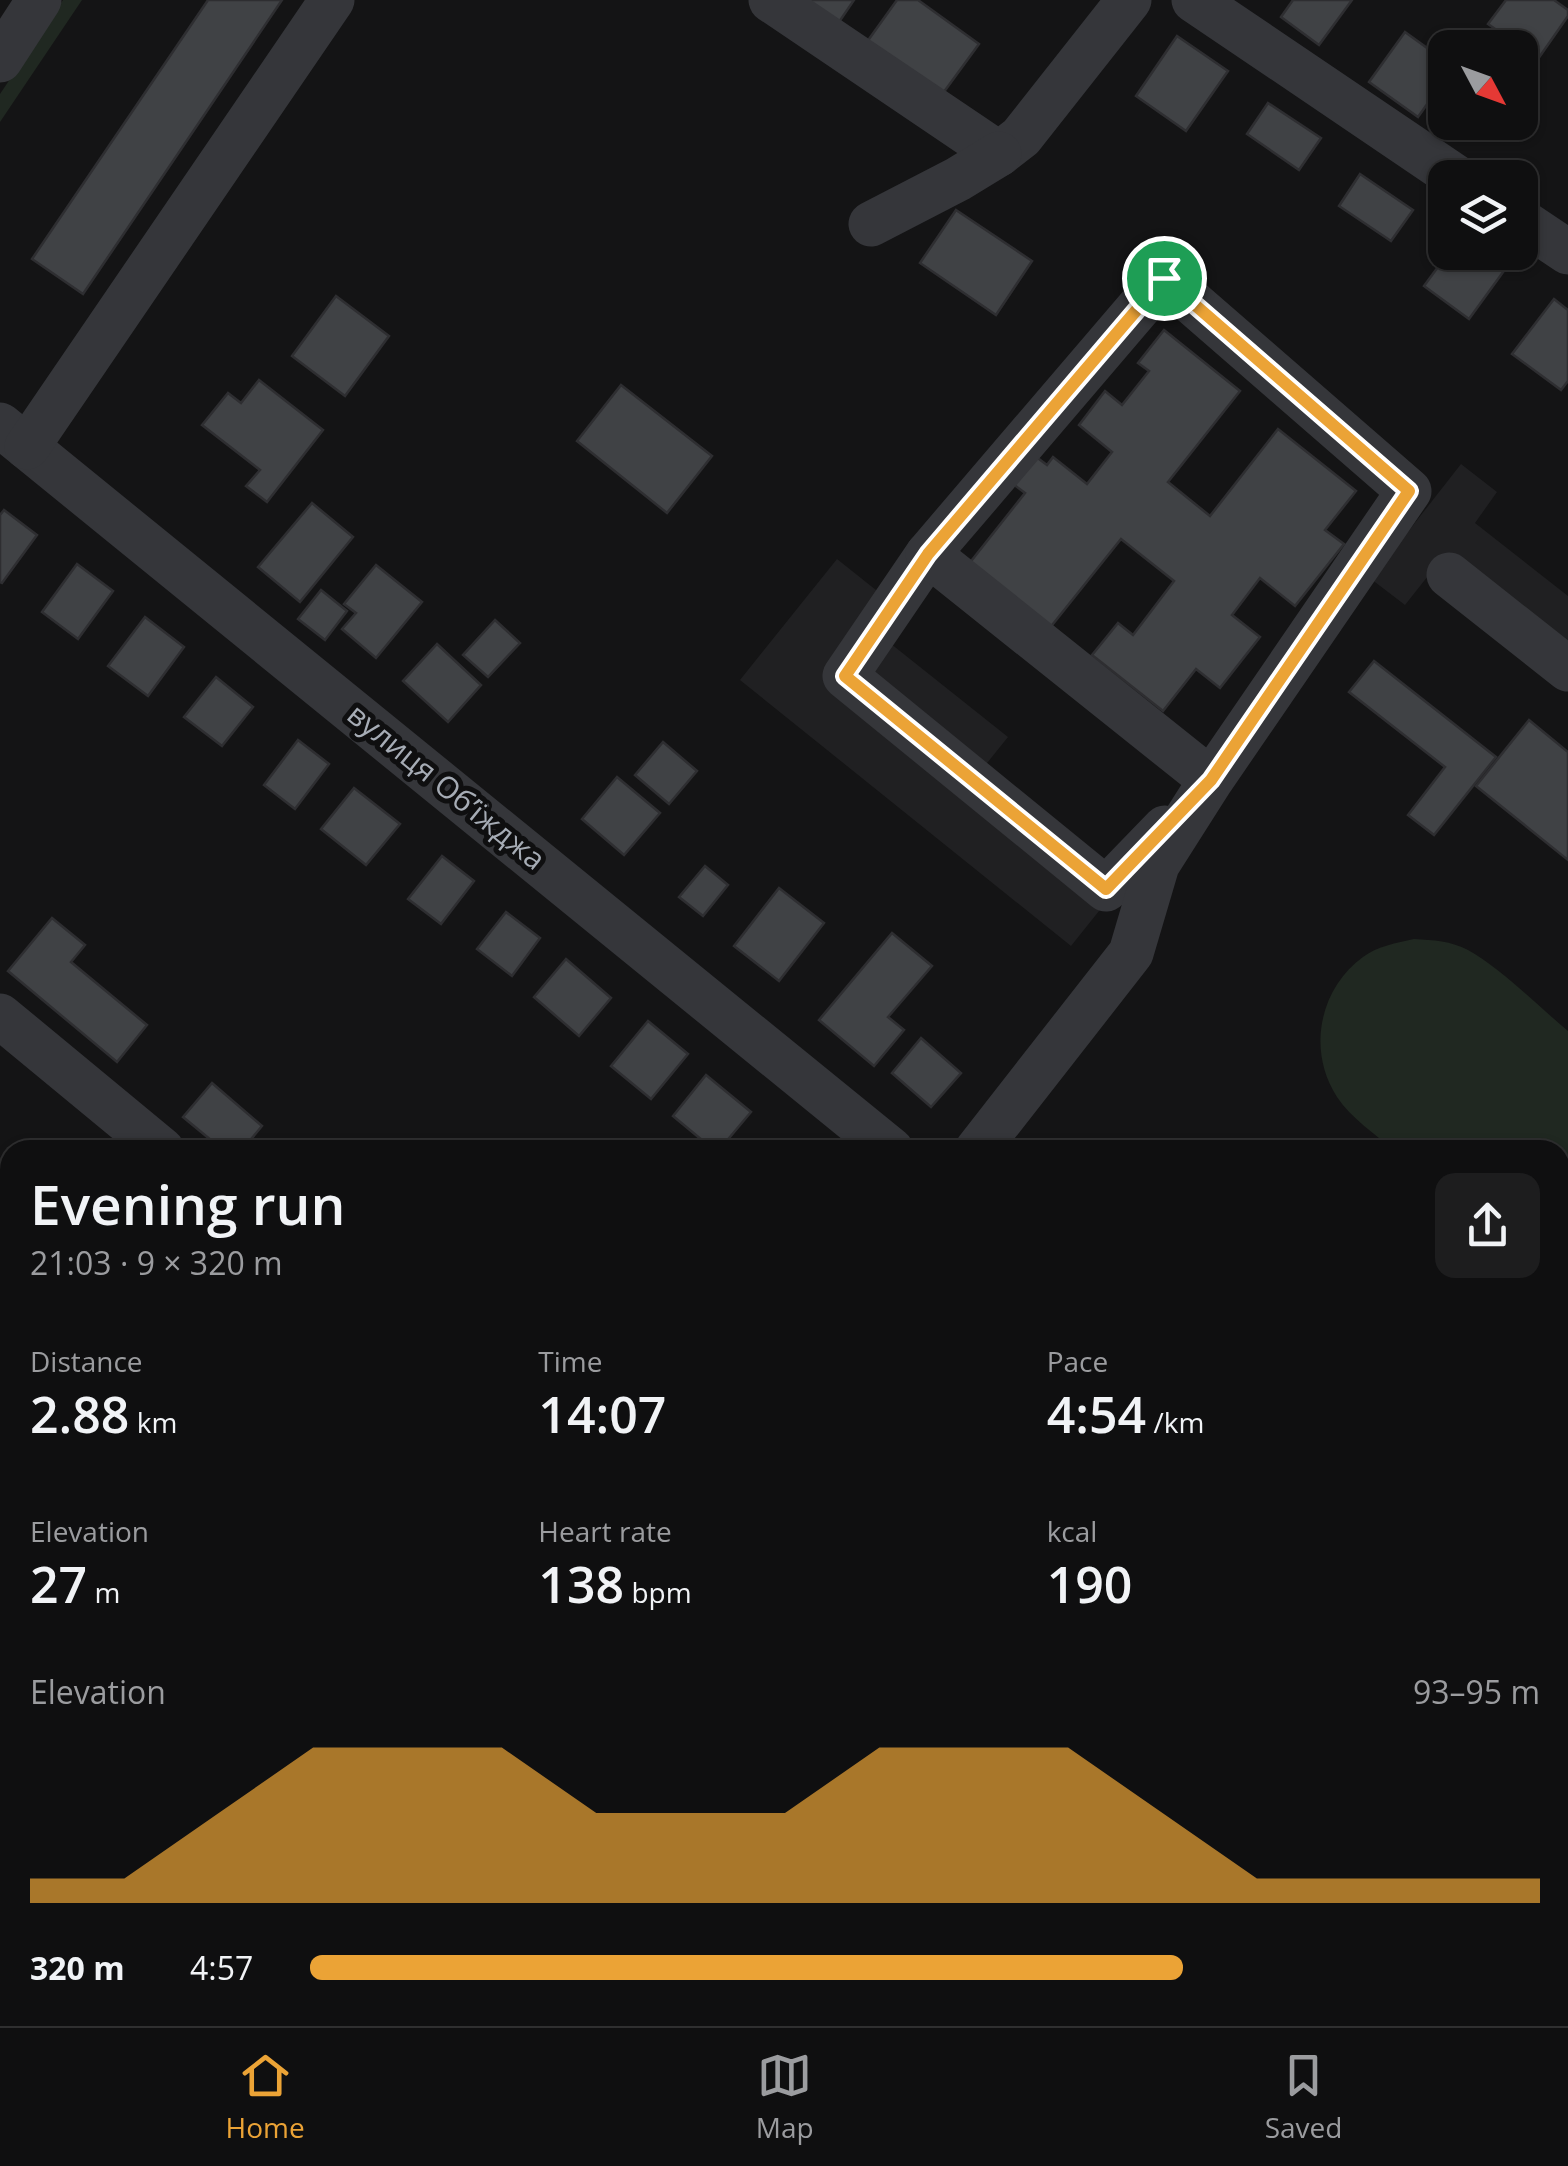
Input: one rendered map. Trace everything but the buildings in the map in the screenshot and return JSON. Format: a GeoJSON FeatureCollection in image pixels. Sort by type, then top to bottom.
{"type":"FeatureCollection","features":[{"type":"Feature","properties":{"kind":"street"},"geometry":{"type":"LineString","coordinates":[[0,60],[39,0]]}},
{"type":"Feature","properties":{"kind":"street"},"geometry":{"type":"LineString","coordinates":[[13,436],[332,0]]}},
{"type":"Feature","properties":{"kind":"street"},"geometry":{"type":"LineString","coordinates":[[772,0],[998,154]]}},
{"type":"Feature","properties":{"kind":"street"},"geometry":{"type":"LineString","coordinates":[[870,224],[958,179],[1022,138],[1129,0]]}},
{"type":"Feature","properties":{"kind":"street"},"geometry":{"type":"LineString","coordinates":[[1194,0],[1430,160]]}},
{"type":"Feature","properties":{"kind":"street"},"geometry":{"type":"LineString","coordinates":[[1538,232],[1568,252]]}},
{"type":"Feature","properties":{"kind":"street"},"geometry":{"type":"LineString","coordinates":[[985,1140],[1132,953],[1156,865],[1409,491],[1164,278],[928,554],[845,676],[1106,889],[1211,780]]}},
{"type":"Feature","properties":{"kind":"street","name":"вулиця Обʼїжджа"},"geometry":{"type":"LineString","coordinates":[[13,436],[879,1140]]}},
{"type":"Feature","properties":{"kind":"street"},"geometry":{"type":"LineString","coordinates":[[928,554],[1211,780]]}},
{"type":"Feature","properties":{"kind":"street"},"geometry":{"type":"LineString","coordinates":[[1449,575],[1568,668]]}},
{"type":"Feature","properties":{"kind":"street"},"geometry":{"type":"LineString","coordinates":[[0,1016],[150,1140]]}},
{"type":"Feature","properties":{"kind":"shaded area"},"geometry":{"type":"Polygon","coordinates":[[[63,0],[82,0],[0,122],[0,94],[63,0]]]}},
{"type":"Feature","properties":{"kind":"shaded area"},"geometry":{"type":"Polygon","coordinates":[[[1461,464],[1497,492],[1475,523],[1568,596],[1568,654],[1443,557],[1405,605],[1371,579],[1461,464]]]}},
{"type":"Feature","properties":{"kind":"shaded area"},"geometry":{"type":"Polygon","coordinates":[[[837,559],[886,598],[866,624],[1008,737],[967,788],[1107,901],[1071,946],[740,680],[837,559]]]}},
{"type":"Feature","properties":{"kind":"shaded area"},"geometry":{"type":"Polygon","coordinates":[[[1414,939],[1468,950],[1507,977],[1568,1031],[1568,1140],[1382,1140],[1349,1112],[1337,1097],[1322,1060],[1322,1022],[1336,986],[1348,970],[1387,945],[1414,939]]]}},
{"type":"Feature","properties":{"kind":"route"},"geometry":{"type":"LineString","coordinates":[[1164,278],[1409,491],[1211,780],[1106,889],[845,676],[928,554],[1164,278]]}}]}
